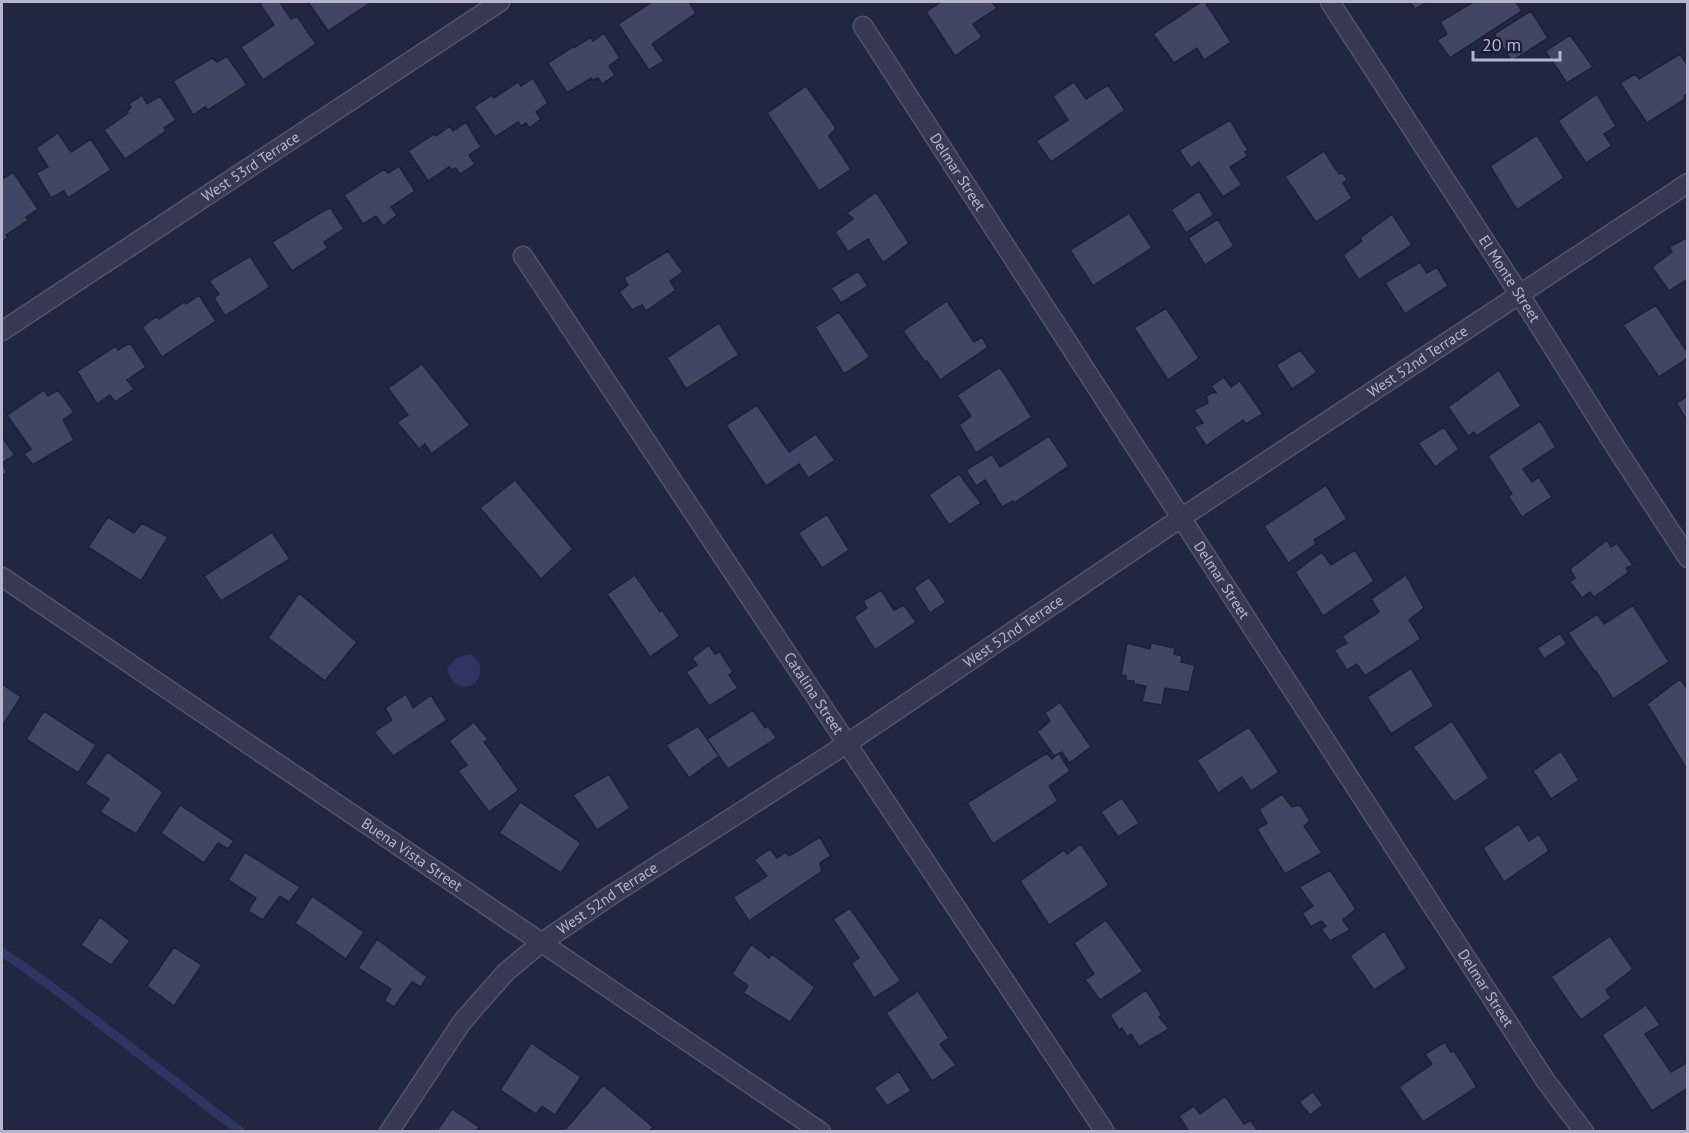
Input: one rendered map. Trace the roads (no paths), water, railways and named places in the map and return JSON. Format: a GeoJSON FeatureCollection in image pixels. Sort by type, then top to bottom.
{"type":"FeatureCollection","features":[{"type":"Feature","properties":{"kind":"street","name":"West 53rd Terrace"},"geometry":{"type":"LineString","coordinates":[[2,331],[500,2]]}},
{"type":"Feature","properties":{"kind":"street","name":"El Monte Street"},"geometry":{"type":"LineString","coordinates":[[1330,2],[1688,558]]}},
{"type":"Feature","properties":{"kind":"street","name":"Delmar Street"},"geometry":{"type":"LineString","coordinates":[[863,26],[1545,1080],[1584,1131]]}},
{"type":"Feature","properties":{"kind":"street","name":"West 52nd Terrace"},"geometry":{"type":"LineString","coordinates":[[389,1131],[462,1022],[506,972],[541,943],[848,743],[1688,183]]}},
{"type":"Feature","properties":{"kind":"street","name":"Catalina Street"},"geometry":{"type":"LineString","coordinates":[[523,256],[1105,1131]]}},
{"type":"Feature","properties":{"kind":"street","name":"Buena Vista Street"},"geometry":{"type":"LineString","coordinates":[[2,577],[821,1131]]}},
{"type":"Feature","properties":{"kind":"water"},"geometry":{"type":"Polygon","coordinates":[[[470,654],[478,662],[479,678],[473,684],[459,686],[452,680],[447,668],[456,658],[470,654]]]}},
{"type":"Feature","properties":{"kind":"waterway"},"geometry":{"type":"LineString","coordinates":[[2,952],[52,987],[241,1132]]}}]}
